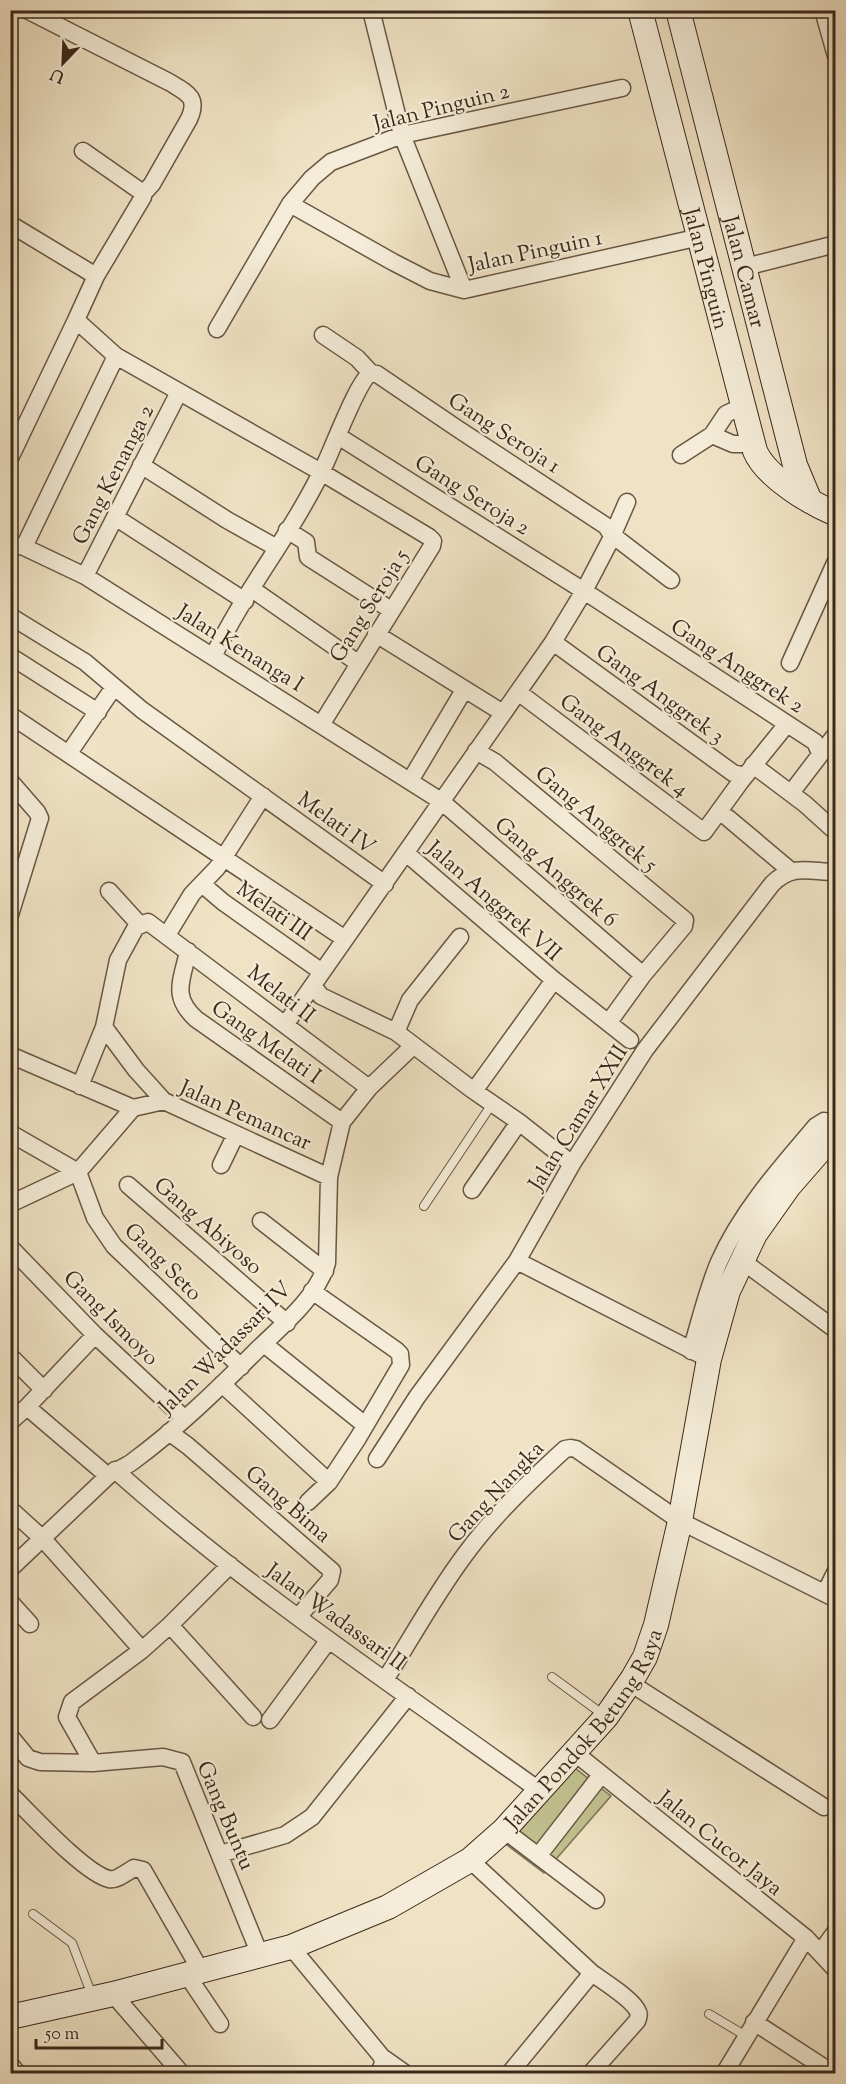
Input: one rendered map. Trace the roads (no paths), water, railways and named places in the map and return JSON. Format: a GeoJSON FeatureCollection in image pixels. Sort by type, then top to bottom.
{"type":"FeatureCollection","features":[{"type":"Feature","properties":{"kind":"main road","name":"Jalan Pinguin"},"geometry":{"type":"LineString","coordinates":[[640,10],[753,444],[764,466],[811,504]]}},
{"type":"Feature","properties":{"kind":"main road","name":"Jalan Camar"},"geometry":{"type":"LineString","coordinates":[[678,10],[795,465],[811,504]]}},
{"type":"Feature","properties":{"kind":"main road"},"geometry":{"type":"LineString","coordinates":[[764,466],[778,471],[791,469],[795,465]]}},
{"type":"Feature","properties":{"kind":"main road"},"geometry":{"type":"LineString","coordinates":[[811,504],[836,514]]}},
{"type":"Feature","properties":{"kind":"main road","name":"Jalan Pondok Betung Raya"},"geometry":{"type":"LineString","coordinates":[[10,2017],[103,1996],[291,1947],[388,1907],[470,1860],[504,1830],[606,1717],[639,1670],[652,1638],[680,1521],[700,1355],[741,1260],[755,1234],[778,1201],[836,1132]]}},
{"type":"Feature","properties":{"kind":"street"},"geometry":{"type":"LineString","coordinates":[[10,458],[96,276],[143,194],[152,184],[193,109],[192,99],[186,92],[170,82],[27,10]]}},
{"type":"Feature","properties":{"kind":"street"},"geometry":{"type":"LineString","coordinates":[[371,10],[402,135],[464,290]]}},
{"type":"Feature","properties":{"kind":"street"},"geometry":{"type":"LineString","coordinates":[[823,10],[836,56]]}},
{"type":"Feature","properties":{"kind":"street","name":"Jalan Pinguin 2"},"geometry":{"type":"LineString","coordinates":[[217,329],[290,204],[312,178],[332,162],[402,135],[622,88]]}},
{"type":"Feature","properties":{"kind":"street"},"geometry":{"type":"LineString","coordinates":[[83,151],[143,191],[143,194]]}},
{"type":"Feature","properties":{"kind":"street","name":"Jalan Pinguin 1"},"geometry":{"type":"LineString","coordinates":[[290,204],[393,262],[430,280],[464,290],[700,237]]}},
{"type":"Feature","properties":{"kind":"street"},"geometry":{"type":"LineString","coordinates":[[10,224],[96,276]]}},
{"type":"Feature","properties":{"kind":"street"},"geometry":{"type":"LineString","coordinates":[[745,267],[836,244]]}},
{"type":"Feature","properties":{"kind":"street"},"geometry":{"type":"LineString","coordinates":[[76,320],[116,356],[321,472]]}},
{"type":"Feature","properties":{"kind":"street","name":"Gang Seroja 1"},"geometry":{"type":"LineString","coordinates":[[323,335],[357,358],[371,372],[606,526],[611,534],[672,580]]}},
{"type":"Feature","properties":{"kind":"street"},"geometry":{"type":"LineString","coordinates":[[17,546],[116,356]]}},
{"type":"Feature","properties":{"kind":"street"},"geometry":{"type":"LineString","coordinates":[[213,657],[321,472],[357,392],[366,375],[371,372]]}},
{"type":"Feature","properties":{"kind":"street","name":"Gang Kenanga 2"},"geometry":{"type":"LineString","coordinates":[[85,576],[179,392]]}},
{"type":"Feature","properties":{"kind":"street"},"geometry":{"type":"LineString","coordinates":[[681,455],[712,435],[726,414],[743,406]]}},
{"type":"Feature","properties":{"kind":"street"},"geometry":{"type":"LineString","coordinates":[[712,435],[734,444],[753,444]]}},
{"type":"Feature","properties":{"kind":"street","name":"Gang Seroja 2"},"geometry":{"type":"LineString","coordinates":[[338,436],[584,591]]}},
{"type":"Feature","properties":{"kind":"street"},"geometry":{"type":"LineString","coordinates":[[141,465],[227,520],[277,548]]}},
{"type":"Feature","properties":{"kind":"street","name":"Gang Seroja 5"},"geometry":{"type":"LineString","coordinates":[[321,472],[432,539],[432,546],[321,725]]}},
{"type":"Feature","properties":{"kind":"street"},"geometry":{"type":"LineString","coordinates":[[285,1025],[553,642],[584,591],[627,502]]}},
{"type":"Feature","properties":{"kind":"street"},"geometry":{"type":"LineString","coordinates":[[115,517],[249,595],[358,663]]}},
{"type":"Feature","properties":{"kind":"street"},"geometry":{"type":"LineString","coordinates":[[287,531],[306,542],[308,557],[391,610]]}},
{"type":"Feature","properties":{"kind":"street","name":"Jalan Kenanga I"},"geometry":{"type":"LineString","coordinates":[[17,546],[85,576],[441,801]]}},
{"type":"Feature","properties":{"kind":"street"},"geometry":{"type":"LineString","coordinates":[[790,663],[836,561]]}},
{"type":"Feature","properties":{"kind":"street","name":"Gang Anggrek 2"},"geometry":{"type":"LineString","coordinates":[[584,591],[815,742],[820,753]]}},
{"type":"Feature","properties":{"kind":"street","name":"Melati IV"},"geometry":{"type":"LineString","coordinates":[[10,616],[85,662],[142,710],[385,884]]}},
{"type":"Feature","properties":{"kind":"street"},"geometry":{"type":"LineString","coordinates":[[376,634],[503,713]]}},
{"type":"Feature","properties":{"kind":"street","name":"Gang Anggrek 3"},"geometry":{"type":"LineString","coordinates":[[553,642],[733,773],[749,771],[791,793],[836,832]]}},
{"type":"Feature","properties":{"kind":"street"},"geometry":{"type":"LineString","coordinates":[[10,656],[98,711]]}},
{"type":"Feature","properties":{"kind":"street"},"geometry":{"type":"LineString","coordinates":[[69,753],[114,687]]}},
{"type":"Feature","properties":{"kind":"street"},"geometry":{"type":"LineString","coordinates":[[410,781],[464,690]]}},
{"type":"Feature","properties":{"kind":"street","name":"Gang Anggrek 4"},"geometry":{"type":"LineString","coordinates":[[518,692],[704,832],[749,771]]}},
{"type":"Feature","properties":{"kind":"street"},"geometry":{"type":"LineString","coordinates":[[10,714],[345,939]]}},
{"type":"Feature","properties":{"kind":"street"},"geometry":{"type":"LineString","coordinates":[[749,771],[787,724]]}},
{"type":"Feature","properties":{"kind":"street"},"geometry":{"type":"LineString","coordinates":[[791,793],[836,734]]}},
{"type":"Feature","properties":{"kind":"street","name":"Gang Anggrek 5"},"geometry":{"type":"LineString","coordinates":[[476,751],[495,762],[683,918],[684,926],[643,975]]}},
{"type":"Feature","properties":{"kind":"street"},"geometry":{"type":"LineString","coordinates":[[10,781],[37,812],[40,819],[10,915]]}},
{"type":"Feature","properties":{"kind":"street"},"geometry":{"type":"LineString","coordinates":[[167,935],[192,894],[224,858],[263,796]]}},
{"type":"Feature","properties":{"kind":"street","name":"Gang Anggrek 6"},"geometry":{"type":"LineString","coordinates":[[441,801],[643,975]]}},
{"type":"Feature","properties":{"kind":"street"},"geometry":{"type":"LineString","coordinates":[[728,818],[791,871],[809,869],[836,872]]}},
{"type":"Feature","properties":{"kind":"street","name":"Jalan Anggrek VII"},"geometry":{"type":"LineString","coordinates":[[406,853],[554,980],[630,1040]]}},
{"type":"Feature","properties":{"kind":"street","name":"Jalan Camar XXII"},"geometry":{"type":"LineString","coordinates":[[377,1459],[417,1397],[517,1260],[572,1164],[645,1050],[772,884],[780,876],[791,871]]}},
{"type":"Feature","properties":{"kind":"street","name":"Melati III"},"geometry":{"type":"LineString","coordinates":[[202,884],[318,979],[321,996],[393,1030]]}},
{"type":"Feature","properties":{"kind":"street"},"geometry":{"type":"LineString","coordinates":[[80,1086],[104,1027],[118,960],[130,935],[139,924],[109,891]]}},
{"type":"Feature","properties":{"kind":"street","name":"Melati II"},"geometry":{"type":"LineString","coordinates":[[139,924],[148,922],[167,935],[369,1088]]}},
{"type":"Feature","properties":{"kind":"street"},"geometry":{"type":"LineString","coordinates":[[460,937],[410,1000],[393,1030],[519,1122],[572,1164]]}},
{"type":"Feature","properties":{"kind":"street","name":"Gang Melati I"},"geometry":{"type":"LineString","coordinates":[[188,951],[181,986],[181,1001],[185,1009],[342,1122]]}},
{"type":"Feature","properties":{"kind":"street"},"geometry":{"type":"LineString","coordinates":[[609,1022],[643,975]]}},
{"type":"Feature","properties":{"kind":"street","name":"Jalan Anggrek VII"},"geometry":{"type":"LineString","coordinates":[[474,1091],[554,980]]}},
{"type":"Feature","properties":{"kind":"street"},"geometry":{"type":"LineString","coordinates":[[104,1027],[136,1070],[164,1101]]}},
{"type":"Feature","properties":{"kind":"street","name":"Jalan Wadassari IV"},"geometry":{"type":"LineString","coordinates":[[10,1569],[111,1473],[129,1464],[169,1432],[241,1367],[287,1323],[312,1291],[325,1271],[329,1252],[329,1177],[342,1122],[369,1088],[413,1046]]}},
{"type":"Feature","properties":{"kind":"street"},"geometry":{"type":"LineString","coordinates":[[10,1055],[133,1108],[78,1172],[10,1204]]}},
{"type":"Feature","properties":{"kind":"street","name":"Jalan Pemancar"},"geometry":{"type":"LineString","coordinates":[[133,1108],[164,1101],[329,1177]]}},
{"type":"Feature","properties":{"kind":"street"},"geometry":{"type":"LineString","coordinates":[[517,1260],[700,1355],[720,1261],[744,1217],[816,1126],[824,1121],[836,1123]]}},
{"type":"Feature","properties":{"kind":"street"},"geometry":{"type":"LineString","coordinates":[[472,1190],[519,1122]]}},
{"type":"Feature","properties":{"kind":"street"},"geometry":{"type":"LineString","coordinates":[[10,1133],[78,1172]]}},
{"type":"Feature","properties":{"kind":"street"},"geometry":{"type":"LineString","coordinates":[[221,1165],[236,1134]]}},
{"type":"Feature","properties":{"kind":"street","name":"Gang Seto"},"geometry":{"type":"LineString","coordinates":[[78,1172],[95,1218],[114,1246],[241,1367]]}},
{"type":"Feature","properties":{"kind":"street","name":"Gang Abiyoso"},"geometry":{"type":"LineString","coordinates":[[128,1185],[287,1323]]}},
{"type":"Feature","properties":{"kind":"street"},"geometry":{"type":"LineString","coordinates":[[261,1221],[325,1271]]}},
{"type":"Feature","properties":{"kind":"street","name":"Gang Ismoyo"},"geometry":{"type":"LineString","coordinates":[[10,1247],[95,1335],[184,1418]]}},
{"type":"Feature","properties":{"kind":"street"},"geometry":{"type":"LineString","coordinates":[[741,1260],[836,1330]]}},
{"type":"Feature","properties":{"kind":"street"},"geometry":{"type":"LineString","coordinates":[[308,1502],[329,1482],[399,1369],[402,1359],[396,1350],[312,1291]]}},
{"type":"Feature","properties":{"kind":"street"},"geometry":{"type":"LineString","coordinates":[[10,1422],[44,1390],[95,1335]]}},
{"type":"Feature","properties":{"kind":"street"},"geometry":{"type":"LineString","coordinates":[[264,1344],[365,1425]]}},
{"type":"Feature","properties":{"kind":"street"},"geometry":{"type":"LineString","coordinates":[[10,1356],[44,1390]]}},
{"type":"Feature","properties":{"kind":"street"},"geometry":{"type":"LineString","coordinates":[[222,1384],[329,1482]]}},
{"type":"Feature","properties":{"kind":"street","name":"Jalan Wadassari II"},"geometry":{"type":"LineString","coordinates":[[27,1407],[328,1641],[540,1791]]}},
{"type":"Feature","properties":{"kind":"street","name":"Gang Bima"},"geometry":{"type":"LineString","coordinates":[[169,1432],[332,1570],[330,1580],[298,1617]]}},
{"type":"Feature","properties":{"kind":"street","name":"Gang Nangka"},"geometry":{"type":"LineString","coordinates":[[385,1680],[475,1541],[529,1482],[565,1449],[574,1448],[680,1521],[830,1596]]}},
{"type":"Feature","properties":{"kind":"street"},"geometry":{"type":"LineString","coordinates":[[10,1509],[43,1539],[142,1650]]}},
{"type":"Feature","properties":{"kind":"street"},"geometry":{"type":"LineString","coordinates":[[93,1763],[68,1717],[72,1702],[142,1650],[230,1565]]}},
{"type":"Feature","properties":{"kind":"street"},"geometry":{"type":"LineString","coordinates":[[830,1596],[836,1571]]}},
{"type":"Feature","properties":{"kind":"street"},"geometry":{"type":"LineString","coordinates":[[10,1602],[30,1624]]}},
{"type":"Feature","properties":{"kind":"street"},"geometry":{"type":"LineString","coordinates":[[170,1624],[253,1717]]}},
{"type":"Feature","properties":{"kind":"street"},"geometry":{"type":"LineString","coordinates":[[270,1720],[328,1641]]}},
{"type":"Feature","properties":{"kind":"street"},"geometry":{"type":"LineString","coordinates":[[630,1683],[824,1807]]}},
{"type":"Feature","properties":{"kind":"street"},"geometry":{"type":"LineString","coordinates":[[220,1854],[285,1835],[312,1817],[408,1696]]}},
{"type":"Feature","properties":{"kind":"street","name":"Gang Buntu"},"geometry":{"type":"LineString","coordinates":[[10,1736],[28,1758],[34,1761],[93,1763],[163,1756],[182,1762],[260,1955]]}},
{"type":"Feature","properties":{"kind":"street","name":"Jalan Cucor Jaya"},"geometry":{"type":"LineString","coordinates":[[575,1753],[806,1938],[836,1970]]}},
{"type":"Feature","properties":{"kind":"street"},"geometry":{"type":"LineString","coordinates":[[539,1856],[601,1775]]}},
{"type":"Feature","properties":{"kind":"street"},"geometry":{"type":"LineString","coordinates":[[10,1794],[88,1868],[112,1879],[134,1868],[143,1870],[220,2024]]}},
{"type":"Feature","properties":{"kind":"street"},"geometry":{"type":"LineString","coordinates":[[504,1830],[596,1900]]}},
{"type":"Feature","properties":{"kind":"street"},"geometry":{"type":"LineString","coordinates":[[470,1860],[592,1972],[638,2010],[637,2021],[591,2073]]}},
{"type":"Feature","properties":{"kind":"street"},"geometry":{"type":"LineString","coordinates":[[820,1953],[836,1931]]}},
{"type":"Feature","properties":{"kind":"street"},"geometry":{"type":"LineString","coordinates":[[724,2073],[806,1938]]}},
{"type":"Feature","properties":{"kind":"street"},"geometry":{"type":"LineString","coordinates":[[291,1947],[382,2056],[406,2073]]}},
{"type":"Feature","properties":{"kind":"street"},"geometry":{"type":"LineString","coordinates":[[516,2071],[592,1972]]}},
{"type":"Feature","properties":{"kind":"street"},"geometry":{"type":"LineString","coordinates":[[103,1996],[182,2073]]}},
{"type":"Feature","properties":{"kind":"street"},"geometry":{"type":"LineString","coordinates":[[750,2029],[834,2073]]}},
{"type":"Feature","properties":{"kind":"street"},"geometry":{"type":"LineString","coordinates":[[378,2073],[383,2066],[382,2056]]}},
{"type":"Feature","properties":{"kind":"street"},"geometry":{"type":"LineString","coordinates":[[10,2064],[18,2073]]}},
{"type":"Feature","properties":{"kind":"lane"},"geometry":{"type":"LineString","coordinates":[[424,1206],[492,1104]]}},
{"type":"Feature","properties":{"kind":"lane"},"geometry":{"type":"LineString","coordinates":[[552,1677],[606,1717]]}},
{"type":"Feature","properties":{"kind":"lane"},"geometry":{"type":"LineString","coordinates":[[33,1914],[72,1942],[103,1996]]}},
{"type":"Feature","properties":{"kind":"lane"},"geometry":{"type":"LineString","coordinates":[[709,2014],[750,2029]]}}]}
